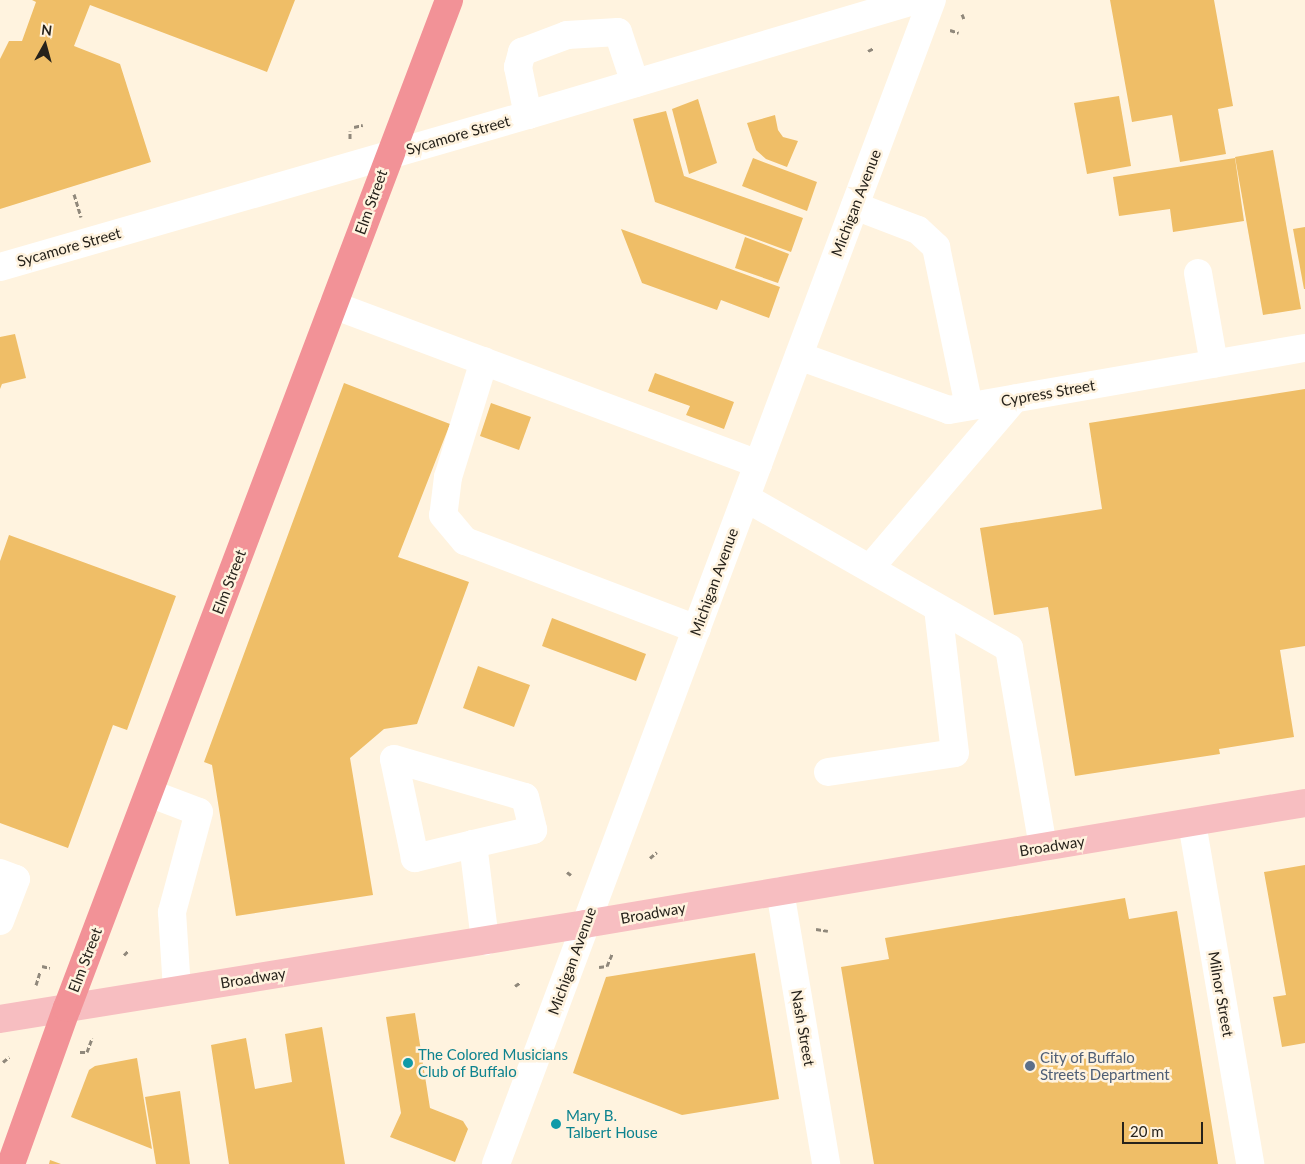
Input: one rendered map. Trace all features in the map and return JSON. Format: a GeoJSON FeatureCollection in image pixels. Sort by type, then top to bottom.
{"type":"FeatureCollection","features":[{"type":"Feature","properties":{"kind":"highway","name":"Elm Street"},"geometry":{"type":"LineString","coordinates":[[11,1164],[67,1008],[449,0]]}},
{"type":"Feature","properties":{"kind":"main road","name":"Broadway"},"geometry":{"type":"LineString","coordinates":[[0,1019],[485,941],[1305,803]]}},
{"type":"Feature","properties":{"kind":"street","name":"Sycamore Street"},"geometry":{"type":"LineString","coordinates":[[0,267],[635,84],[916,0]]}},
{"type":"Feature","properties":{"kind":"street","name":"Michigan Avenue"},"geometry":{"type":"LineString","coordinates":[[496,1164],[932,0]]}},
{"type":"Feature","properties":{"kind":"street"},"geometry":{"type":"LineString","coordinates":[[528,115],[518,67],[522,52],[567,35],[618,32],[635,84]]}},
{"type":"Feature","properties":{"kind":"street"},"geometry":{"type":"LineString","coordinates":[[855,206],[918,230],[936,247],[969,406]]}},
{"type":"Feature","properties":{"kind":"street"},"geometry":{"type":"LineString","coordinates":[[1198,273],[1214,364]]}},
{"type":"Feature","properties":{"kind":"street"},"geometry":{"type":"LineString","coordinates":[[333,305],[758,464]]}},
{"type":"Feature","properties":{"kind":"street","name":"Cypress Street"},"geometry":{"type":"LineString","coordinates":[[799,356],[949,410],[1305,348]]}},
{"type":"Feature","properties":{"kind":"street"},"geometry":{"type":"LineString","coordinates":[[484,361],[448,477],[443,515],[465,541],[697,629]]}},
{"type":"Feature","properties":{"kind":"street"},"geometry":{"type":"LineString","coordinates":[[870,568],[1014,398]]}},
{"type":"Feature","properties":{"kind":"street"},"geometry":{"type":"LineString","coordinates":[[746,498],[1009,648],[1043,847]]}},
{"type":"Feature","properties":{"kind":"street"},"geometry":{"type":"LineString","coordinates":[[828,772],[955,752],[938,608]]}},
{"type":"Feature","properties":{"kind":"street"},"geometry":{"type":"LineString","coordinates":[[394,759],[525,797],[532,830],[473,844],[415,858],[394,759]]}},
{"type":"Feature","properties":{"kind":"street"},"geometry":{"type":"LineString","coordinates":[[149,793],[199,812],[172,912],[176,990]]}},
{"type":"Feature","properties":{"kind":"street","name":"Milnor Street"},"geometry":{"type":"LineString","coordinates":[[1192,823],[1250,1164]]}},
{"type":"Feature","properties":{"kind":"street"},"geometry":{"type":"LineString","coordinates":[[473,844],[485,941]]}},
{"type":"Feature","properties":{"kind":"street"},"geometry":{"type":"LineString","coordinates":[[0,873],[16,879],[0,921]]}},
{"type":"Feature","properties":{"kind":"street","name":"Nash Street"},"geometry":{"type":"LineString","coordinates":[[780,891],[826,1164]]}},
{"type":"Feature","properties":{"kind":"path"},"geometry":{"type":"LineString","coordinates":[[962,14],[964,19]]}},
{"type":"Feature","properties":{"kind":"path"},"geometry":{"type":"LineString","coordinates":[[949,30],[959,33]]}},
{"type":"Feature","properties":{"kind":"path"},"geometry":{"type":"LineString","coordinates":[[868,51],[874,48]]}},
{"type":"Feature","properties":{"kind":"path"},"geometry":{"type":"LineString","coordinates":[[354,127],[363,125]]}},
{"type":"Feature","properties":{"kind":"path"},"geometry":{"type":"LineString","coordinates":[[74,194],[81,216]]}},
{"type":"Feature","properties":{"kind":"path"},"geometry":{"type":"LineString","coordinates":[[650,858],[657,852]]}},
{"type":"Feature","properties":{"kind":"path"},"geometry":{"type":"LineString","coordinates":[[567,872],[571,875]]}},
{"type":"Feature","properties":{"kind":"path"},"geometry":{"type":"LineString","coordinates":[[816,929],[828,930]]}},
{"type":"Feature","properties":{"kind":"path"},"geometry":{"type":"LineString","coordinates":[[124,955],[129,950]]}},
{"type":"Feature","properties":{"kind":"path"},"geometry":{"type":"LineString","coordinates":[[599,967],[607,966],[612,954]]}},
{"type":"Feature","properties":{"kind":"path"},"geometry":{"type":"LineString","coordinates":[[42,966],[50,968]]}},
{"type":"Feature","properties":{"kind":"path"},"geometry":{"type":"LineString","coordinates":[[35,985],[40,972]]}},
{"type":"Feature","properties":{"kind":"path"},"geometry":{"type":"LineString","coordinates":[[515,986],[521,982]]}},
{"type":"Feature","properties":{"kind":"path"},"geometry":{"type":"LineString","coordinates":[[87,1052],[92,1038]]}},
{"type":"Feature","properties":{"kind":"path"},"geometry":{"type":"LineString","coordinates":[[3,1062],[9,1057]]}},
{"type":"Feature","properties":{"kind":"building"},"geometry":{"type":"Polygon","coordinates":[[[32,0],[295,0],[267,72],[90,5],[74,46],[120,64],[151,162],[0,209],[0,59],[9,41],[22,41],[36,2],[32,0]]]}},
{"type":"Feature","properties":{"kind":"building"},"geometry":{"type":"Polygon","coordinates":[[[1110,0],[1214,0],[1233,106],[1218,109],[1226,154],[1180,162],[1172,115],[1132,122],[1110,0]]]}},
{"type":"Feature","properties":{"kind":"building"},"geometry":{"type":"Polygon","coordinates":[[[1119,96],[1131,166],[1087,174],[1074,103],[1119,96]]]}},
{"type":"Feature","properties":{"kind":"building"},"geometry":{"type":"Polygon","coordinates":[[[698,99],[717,163],[689,174],[672,109],[698,99]]]}},
{"type":"Feature","properties":{"kind":"building"},"geometry":{"type":"Polygon","coordinates":[[[666,111],[684,176],[803,218],[791,252],[655,202],[633,119],[666,111]]]}},
{"type":"Feature","properties":{"kind":"building"},"geometry":{"type":"Polygon","coordinates":[[[775,115],[778,130],[783,137],[798,141],[787,167],[766,159],[756,150],[747,123],[775,115]]]}},
{"type":"Feature","properties":{"kind":"building"},"geometry":{"type":"Polygon","coordinates":[[[1273,150],[1301,309],[1263,315],[1235,157],[1273,150]]]}},
{"type":"Feature","properties":{"kind":"building"},"geometry":{"type":"Polygon","coordinates":[[[753,158],[817,182],[807,211],[742,186],[753,158]]]}},
{"type":"Feature","properties":{"kind":"building"},"geometry":{"type":"Polygon","coordinates":[[[1235,158],[1244,221],[1173,232],[1170,209],[1119,216],[1113,177],[1235,158]]]}},
{"type":"Feature","properties":{"kind":"building"},"geometry":{"type":"Polygon","coordinates":[[[1305,227],[1305,289],[1304,289],[1293,229],[1305,227]]]}},
{"type":"Feature","properties":{"kind":"building"},"geometry":{"type":"Polygon","coordinates":[[[621,229],[780,287],[769,318],[721,300],[717,310],[642,283],[621,229]]]}},
{"type":"Feature","properties":{"kind":"building"},"geometry":{"type":"Polygon","coordinates":[[[745,237],[789,254],[778,283],[735,268],[745,237]]]}},
{"type":"Feature","properties":{"kind":"building"},"geometry":{"type":"Polygon","coordinates":[[[15,334],[26,378],[2,384],[0,389],[0,337],[15,334]]]}},
{"type":"Feature","properties":{"kind":"building"},"geometry":{"type":"Polygon","coordinates":[[[655,373],[734,402],[724,429],[686,415],[690,406],[648,391],[655,373]]]}},
{"type":"Feature","properties":{"kind":"building"},"geometry":{"type":"Polygon","coordinates":[[[344,383],[450,424],[398,557],[469,582],[417,724],[384,729],[350,758],[373,895],[236,916],[212,765],[204,762],[344,383]]]}},
{"type":"Feature","properties":{"kind":"building"},"geometry":{"type":"Polygon","coordinates":[[[1305,389],[1305,646],[1280,650],[1294,737],[1219,749],[1220,754],[1075,776],[1048,607],[994,615],[980,528],[1102,509],[1089,423],[1305,389]]]}},
{"type":"Feature","properties":{"kind":"building"},"geometry":{"type":"Polygon","coordinates":[[[491,403],[531,417],[519,450],[480,436],[491,403]]]}},
{"type":"Feature","properties":{"kind":"building"},"geometry":{"type":"Polygon","coordinates":[[[9,535],[176,596],[127,730],[113,725],[68,848],[0,823],[0,561],[9,535]]]}},
{"type":"Feature","properties":{"kind":"building"},"geometry":{"type":"Polygon","coordinates":[[[552,618],[646,654],[636,681],[542,646],[552,618]]]}},
{"type":"Feature","properties":{"kind":"building"},"geometry":{"type":"Polygon","coordinates":[[[478,666],[530,685],[514,727],[463,708],[478,666]]]}},
{"type":"Feature","properties":{"kind":"building"},"geometry":{"type":"Polygon","coordinates":[[[1305,865],[1305,1043],[1282,1047],[1273,997],[1286,995],[1264,872],[1305,865]]]}},
{"type":"Feature","properties":{"kind":"building","name":"City of Buffalo Streets Department"},"geometry":{"type":"Polygon","coordinates":[[[1125,898],[1129,919],[1177,911],[1218,1164],[874,1164],[841,967],[889,959],[885,938],[1125,898]]]}},
{"type":"Feature","properties":{"kind":"building"},"geometry":{"type":"Polygon","coordinates":[[[755,953],[779,1099],[682,1115],[573,1073],[606,977],[755,953]]]}},
{"type":"Feature","properties":{"kind":"building","name":"The Colored Musicians Club of Buffalo"},"geometry":{"type":"Polygon","coordinates":[[[415,1013],[430,1108],[463,1121],[468,1129],[455,1162],[390,1137],[401,1113],[386,1017],[415,1013]]]}},
{"type":"Feature","properties":{"kind":"building"},"geometry":{"type":"Polygon","coordinates":[[[322,1027],[345,1164],[229,1164],[211,1045],[246,1038],[255,1089],[292,1082],[285,1034],[322,1027]]]}},
{"type":"Feature","properties":{"kind":"building"},"geometry":{"type":"Polygon","coordinates":[[[137,1058],[152,1149],[71,1117],[89,1070],[95,1066],[137,1058]]]}},
{"type":"Feature","properties":{"kind":"building"},"geometry":{"type":"Polygon","coordinates":[[[180,1091],[190,1164],[156,1164],[145,1097],[180,1091]]]}},
{"type":"Feature","properties":{"kind":"building"},"geometry":{"type":"Polygon","coordinates":[[[50,1160],[61,1164],[49,1164],[50,1160]]]}},
{"type":"Feature","properties":{"kind":"place","name":"The Colored Musicians Club of Buffalo"},"geometry":{"type":"Point","coordinates":[408,1063]}},
{"type":"Feature","properties":{"kind":"place","name":"City of Buffalo Streets Department"},"geometry":{"type":"Point","coordinates":[1030,1066]}},
{"type":"Feature","properties":{"kind":"place","name":"Mary B. Talbert House"},"geometry":{"type":"Point","coordinates":[556,1124]}}]}
